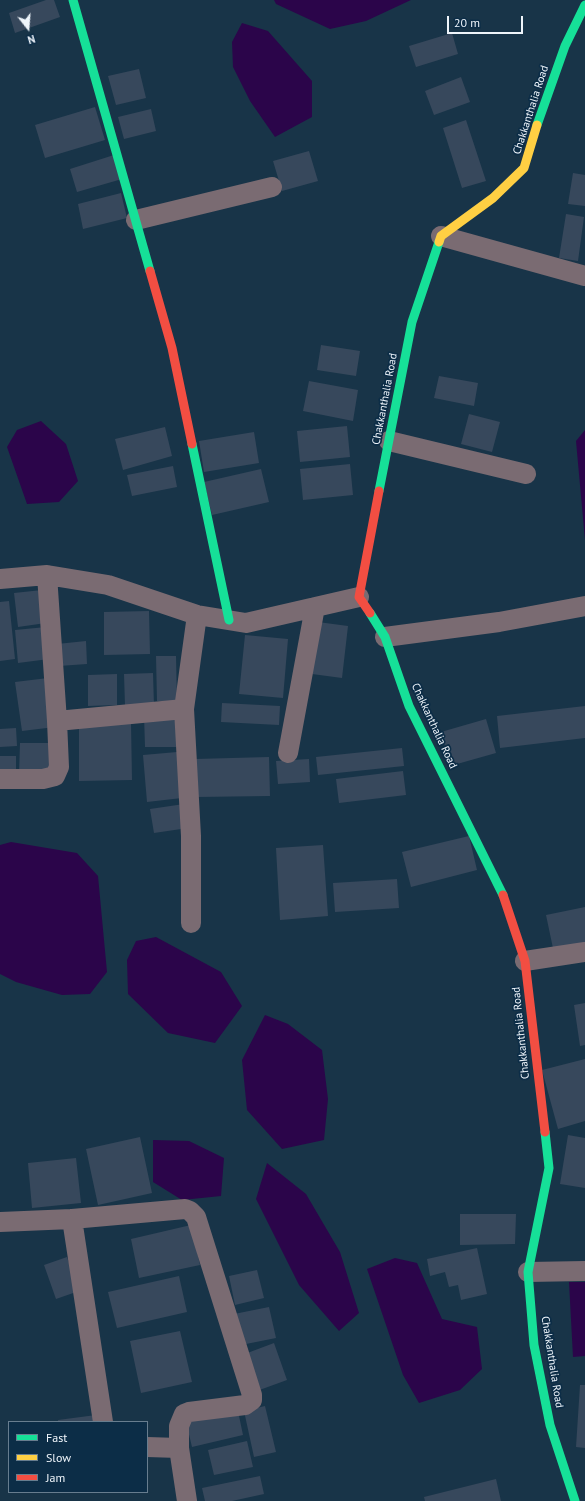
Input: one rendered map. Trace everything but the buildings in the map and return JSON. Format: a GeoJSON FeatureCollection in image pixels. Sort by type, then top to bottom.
{"type":"FeatureCollection","features":[{"type":"Feature","properties":{"kind":"street"},"geometry":{"type":"LineString","coordinates":[[73,0],[172,348],[229,620]]}},
{"type":"Feature","properties":{"kind":"street","name":"Chakkanthalia Road"},"geometry":{"type":"LineString","coordinates":[[575,1501],[550,1425],[534,1345],[528,1272],[549,1168],[525,961],[506,900],[409,706],[385,637],[359,597],[412,322],[441,236],[492,198],[524,168],[544,102],[565,46],[585,5]]}},
{"type":"Feature","properties":{"kind":"street"},"geometry":{"type":"LineString","coordinates":[[136,220],[272,187]]}},
{"type":"Feature","properties":{"kind":"street"},"geometry":{"type":"LineString","coordinates":[[441,236],[585,276]]}},
{"type":"Feature","properties":{"kind":"street"},"geometry":{"type":"LineString","coordinates":[[389,441],[526,474]]}},
{"type":"Feature","properties":{"kind":"street"},"geometry":{"type":"LineString","coordinates":[[0,579],[47,574],[108,585],[197,615],[246,623],[359,597]]}},
{"type":"Feature","properties":{"kind":"street"},"geometry":{"type":"LineString","coordinates":[[0,779],[43,779],[55,776],[58,773],[57,721],[47,574]]}},
{"type":"Feature","properties":{"kind":"street"},"geometry":{"type":"LineString","coordinates":[[385,637],[499,622],[585,606]]}},
{"type":"Feature","properties":{"kind":"street"},"geometry":{"type":"LineString","coordinates":[[288,753],[315,607]]}},
{"type":"Feature","properties":{"kind":"street"},"geometry":{"type":"LineString","coordinates":[[192,924],[190,836],[184,709],[197,615]]}},
{"type":"Feature","properties":{"kind":"street"},"geometry":{"type":"LineString","coordinates":[[57,721],[184,709]]}},
{"type":"Feature","properties":{"kind":"street"},"geometry":{"type":"LineString","coordinates":[[525,961],[585,952]]}},
{"type":"Feature","properties":{"kind":"street"},"geometry":{"type":"LineString","coordinates":[[0,1222],[72,1219],[185,1209],[190,1210],[196,1217],[245,1373],[252,1400],[245,1405],[189,1412],[184,1414],[179,1426],[179,1448],[187,1501]]}},
{"type":"Feature","properties":{"kind":"street"},"geometry":{"type":"LineString","coordinates":[[72,1219],[103,1421]]}},
{"type":"Feature","properties":{"kind":"street"},"geometry":{"type":"LineString","coordinates":[[528,1272],[585,1271]]}},
{"type":"Feature","properties":{"kind":"street"},"geometry":{"type":"LineString","coordinates":[[148,1447],[179,1448]]}},
{"type":"Feature","properties":{"kind":"shaded area"},"geometry":{"type":"Polygon","coordinates":[[[274,0],[411,0],[366,21],[330,29],[276,4],[274,0]]]}},
{"type":"Feature","properties":{"kind":"shaded area"},"geometry":{"type":"Polygon","coordinates":[[[242,23],[268,31],[312,81],[312,117],[275,137],[250,101],[233,67],[232,42],[242,23]]]}},
{"type":"Feature","properties":{"kind":"shaded area"},"geometry":{"type":"Polygon","coordinates":[[[41,421],[66,444],[78,481],[59,502],[27,504],[7,447],[17,430],[41,421]]]}},
{"type":"Feature","properties":{"kind":"shaded area"},"geometry":{"type":"Polygon","coordinates":[[[585,430],[585,540],[576,441],[585,430]]]}},
{"type":"Feature","properties":{"kind":"shaded area"},"geometry":{"type":"Polygon","coordinates":[[[11,842],[77,853],[98,876],[107,972],[90,994],[62,995],[16,982],[0,974],[0,845],[11,842]]]}},
{"type":"Feature","properties":{"kind":"shaded area"},"geometry":{"type":"Polygon","coordinates":[[[156,937],[221,972],[242,1006],[215,1043],[168,1033],[128,994],[127,960],[136,941],[156,937]]]}},
{"type":"Feature","properties":{"kind":"shaded area"},"geometry":{"type":"Polygon","coordinates":[[[265,1015],[288,1024],[322,1050],[328,1099],[324,1140],[282,1149],[247,1110],[242,1060],[265,1015]]]}},
{"type":"Feature","properties":{"kind":"shaded area"},"geometry":{"type":"Polygon","coordinates":[[[153,1140],[189,1141],[224,1158],[221,1196],[182,1200],[153,1182],[153,1140]]]}},
{"type":"Feature","properties":{"kind":"shaded area"},"geometry":{"type":"Polygon","coordinates":[[[267,1163],[306,1194],[340,1252],[359,1313],[339,1331],[299,1285],[256,1199],[267,1163]]]}},
{"type":"Feature","properties":{"kind":"shaded area"},"geometry":{"type":"Polygon","coordinates":[[[395,1258],[417,1263],[442,1319],[477,1327],[482,1369],[460,1390],[419,1403],[403,1375],[367,1269],[395,1258]]]}},
{"type":"Feature","properties":{"kind":"shaded area"},"geometry":{"type":"Polygon","coordinates":[[[569,1282],[585,1282],[585,1356],[573,1357],[569,1282]]]}},
{"type":"Feature","properties":{"kind":"traffic: fast"},"geometry":{"type":"LineString","coordinates":[[73,0],[150,271]]}},
{"type":"Feature","properties":{"kind":"traffic: fast"},"geometry":{"type":"LineString","coordinates":[[537,125],[565,46],[585,5]]}},
{"type":"Feature","properties":{"kind":"traffic: fast"},"geometry":{"type":"LineString","coordinates":[[379,491],[412,322],[439,242]]}},
{"type":"Feature","properties":{"kind":"traffic: fast"},"geometry":{"type":"LineString","coordinates":[[192,444],[229,620]]}},
{"type":"Feature","properties":{"kind":"traffic: fast"},"geometry":{"type":"LineString","coordinates":[[370,613],[385,637],[409,706],[503,895]]}},
{"type":"Feature","properties":{"kind":"traffic: fast"},"geometry":{"type":"LineString","coordinates":[[545,1132],[549,1168],[528,1272],[534,1345],[550,1425],[575,1501]]}},
{"type":"Feature","properties":{"kind":"traffic: slow"},"geometry":{"type":"LineString","coordinates":[[439,242],[441,236],[493,198],[524,168],[537,125]]}},
{"type":"Feature","properties":{"kind":"traffic: jam"},"geometry":{"type":"LineString","coordinates":[[150,271],[172,348],[192,444]]}},
{"type":"Feature","properties":{"kind":"traffic: jam"},"geometry":{"type":"LineString","coordinates":[[370,613],[359,597],[379,491]]}},
{"type":"Feature","properties":{"kind":"traffic: jam"},"geometry":{"type":"LineString","coordinates":[[503,895],[525,961],[545,1132]]}}]}
